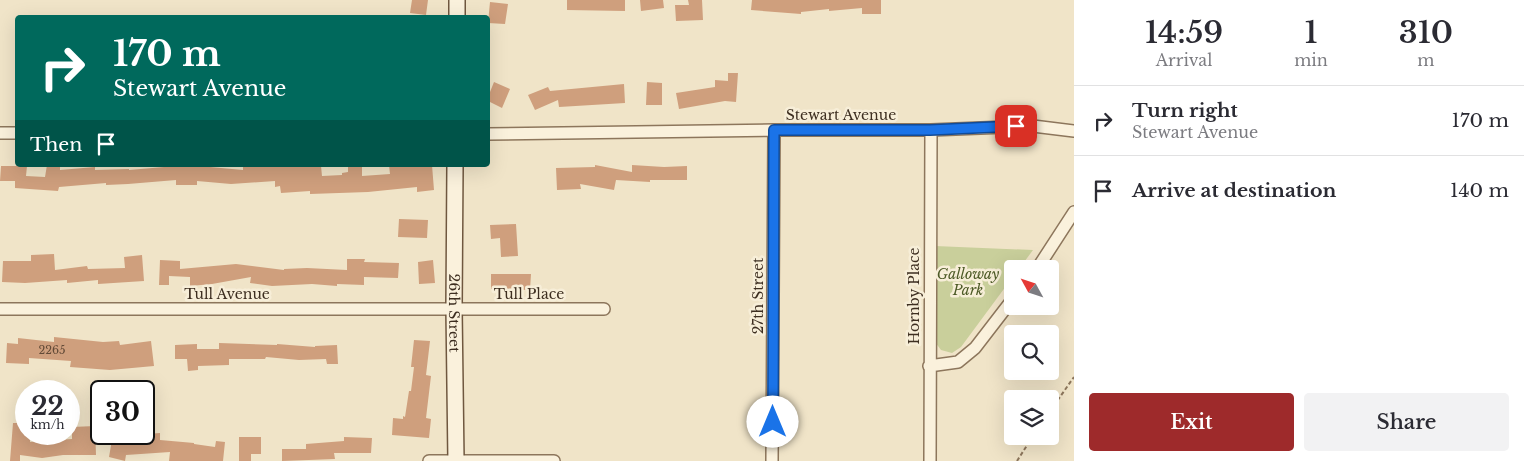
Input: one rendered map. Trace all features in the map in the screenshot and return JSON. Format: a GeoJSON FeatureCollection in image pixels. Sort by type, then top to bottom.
{"type":"FeatureCollection","features":[{"type":"Feature","properties":{"kind":"street"},"geometry":{"type":"LineString","coordinates":[[457,0],[457,15]]}},
{"type":"Feature","properties":{"kind":"street","name":"Stewart Avenue"},"geometry":{"type":"LineString","coordinates":[[490,134],[930,130],[1033,126],[1074,131]]}},
{"type":"Feature","properties":{"kind":"street","name":"27th Street"},"geometry":{"type":"LineString","coordinates":[[772,461],[774,130]]}},
{"type":"Feature","properties":{"kind":"street","name":"Hornby Place"},"geometry":{"type":"LineString","coordinates":[[930,130],[930,461]]}},
{"type":"Feature","properties":{"kind":"street"},"geometry":{"type":"LineString","coordinates":[[0,133],[15,133]]}},
{"type":"Feature","properties":{"kind":"street","name":"26th Street"},"geometry":{"type":"LineString","coordinates":[[455,167],[456,461]]}},
{"type":"Feature","properties":{"kind":"street"},"geometry":{"type":"LineString","coordinates":[[1043,260],[1074,212]]}},
{"type":"Feature","properties":{"kind":"street","name":"Tull Avenue"},"geometry":{"type":"LineString","coordinates":[[0,309],[454,309]]}},
{"type":"Feature","properties":{"kind":"street","name":"Tull Place"},"geometry":{"type":"LineString","coordinates":[[454,309],[604,310]]}},
{"type":"Feature","properties":{"kind":"street"},"geometry":{"type":"LineString","coordinates":[[929,366],[958,362],[975,348],[1004,310]]}},
{"type":"Feature","properties":{"kind":"street"},"geometry":{"type":"LineString","coordinates":[[429,461],[554,461]]}},
{"type":"Feature","properties":{"kind":"path"},"geometry":{"type":"LineString","coordinates":[[1059,398],[1074,377]]}},
{"type":"Feature","properties":{"kind":"path"},"geometry":{"type":"LineString","coordinates":[[1017,461],[1027,445]]}},
{"type":"Feature","properties":{"kind":"green space","name":"Galloway Park"},"geometry":{"type":"Polygon","coordinates":[[[935,246],[1033,250],[1026,260],[1004,260],[1004,289],[961,347],[952,353],[941,350],[935,342],[935,246]]]}},
{"type":"Feature","properties":{"kind":"building"},"geometry":{"type":"Polygon","coordinates":[[[412,0],[428,0],[426,15],[410,13],[412,0]]]}},
{"type":"Feature","properties":{"kind":"building"},"geometry":{"type":"Polygon","coordinates":[[[567,0],[625,0],[625,11],[567,10],[567,0]]]}},
{"type":"Feature","properties":{"kind":"building"},"geometry":{"type":"Polygon","coordinates":[[[640,0],[663,0],[664,8],[641,11],[640,0]]]}},
{"type":"Feature","properties":{"kind":"building"},"geometry":{"type":"Polygon","coordinates":[[[688,0],[702,0],[703,20],[676,21],[675,5],[689,5],[688,0]]]}},
{"type":"Feature","properties":{"kind":"building"},"geometry":{"type":"Polygon","coordinates":[[[752,0],[881,0],[881,14],[862,14],[862,8],[829,11],[829,9],[801,12],[801,14],[751,10],[752,0]]]}},
{"type":"Feature","properties":{"kind":"building"},"geometry":{"type":"Polygon","coordinates":[[[490,2],[508,4],[505,24],[490,23],[490,2]]]}},
{"type":"Feature","properties":{"kind":"building"},"geometry":{"type":"Polygon","coordinates":[[[728,73],[738,73],[736,102],[725,101],[679,109],[676,93],[715,87],[715,80],[728,81],[728,73]]]}},
{"type":"Feature","properties":{"kind":"building"},"geometry":{"type":"Polygon","coordinates":[[[494,82],[510,89],[502,108],[490,102],[490,92],[494,82]]]}},
{"type":"Feature","properties":{"kind":"building"},"geometry":{"type":"Polygon","coordinates":[[[647,82],[662,83],[662,105],[646,105],[647,82]]]}},
{"type":"Feature","properties":{"kind":"building"},"geometry":{"type":"Polygon","coordinates":[[[624,84],[625,103],[559,107],[558,100],[535,110],[528,95],[548,87],[550,91],[624,84]]]}},
{"type":"Feature","properties":{"kind":"building"},"geometry":{"type":"Polygon","coordinates":[[[595,165],[632,172],[632,165],[687,166],[687,180],[650,180],[650,182],[616,180],[614,190],[580,184],[581,189],[557,190],[556,168],[595,167],[595,165]]]}},
{"type":"Feature","properties":{"kind":"building"},"geometry":{"type":"Polygon","coordinates":[[[1,166],[27,167],[26,176],[45,177],[47,167],[60,167],[60,170],[95,167],[95,170],[129,170],[164,167],[210,167],[243,170],[243,167],[321,167],[322,176],[342,175],[342,173],[348,172],[348,167],[362,167],[362,176],[390,174],[389,167],[432,167],[434,190],[417,192],[417,187],[368,192],[310,194],[310,191],[281,193],[280,186],[275,187],[275,181],[231,184],[197,181],[197,185],[176,185],[176,180],[59,187],[58,191],[15,188],[15,181],[0,181],[1,166]]]}},
{"type":"Feature","properties":{"kind":"building"},"geometry":{"type":"Polygon","coordinates":[[[399,219],[428,220],[427,238],[398,237],[399,219]]]}},
{"type":"Feature","properties":{"kind":"building"},"geometry":{"type":"Polygon","coordinates":[[[516,224],[518,256],[501,257],[500,238],[491,239],[490,225],[516,224]]]}},
{"type":"Feature","properties":{"kind":"building"},"geometry":{"type":"Polygon","coordinates":[[[54,254],[55,270],[87,266],[88,269],[125,268],[124,257],[142,255],[144,281],[98,284],[98,280],[67,283],[67,280],[25,283],[2,282],[3,261],[31,261],[31,255],[54,254]]]}},
{"type":"Feature","properties":{"kind":"building"},"geometry":{"type":"Polygon","coordinates":[[[347,259],[365,259],[364,262],[399,263],[398,278],[364,277],[364,285],[337,284],[337,286],[312,284],[272,286],[250,283],[251,277],[190,286],[190,277],[169,276],[169,285],[159,285],[160,260],[180,261],[180,269],[236,264],[284,270],[307,268],[347,270],[347,259]]]}},
{"type":"Feature","properties":{"kind":"building"},"geometry":{"type":"Polygon","coordinates":[[[433,260],[435,283],[419,284],[418,262],[433,260]]]}},
{"type":"Feature","properties":{"kind":"building"},"geometry":{"type":"Polygon","coordinates":[[[491,274],[531,274],[530,290],[491,289],[491,274]]]}},
{"type":"Feature","properties":{"kind":"building"},"geometry":{"type":"Polygon","coordinates":[[[54,337],[103,342],[119,341],[120,345],[151,341],[154,366],[110,370],[70,367],[71,361],[29,358],[29,364],[6,363],[7,343],[18,344],[18,338],[54,342],[54,337]]]}},
{"type":"Feature","properties":{"kind":"building"},"geometry":{"type":"Polygon","coordinates":[[[414,340],[430,341],[426,375],[431,376],[426,418],[431,419],[429,438],[392,435],[393,418],[403,419],[403,416],[405,417],[414,367],[411,367],[414,340]]]}},
{"type":"Feature","properties":{"kind":"building"},"geometry":{"type":"Polygon","coordinates":[[[219,343],[315,347],[337,345],[338,364],[327,364],[326,359],[299,360],[266,357],[265,359],[229,359],[229,365],[198,366],[198,370],[188,371],[187,359],[175,359],[175,345],[197,344],[197,349],[219,349],[219,343]]]}},
{"type":"Feature","properties":{"kind":"building"},"geometry":{"type":"Polygon","coordinates":[[[13,423],[15,423],[15,445],[80,445],[80,427],[90,426],[90,445],[96,445],[96,455],[63,455],[42,458],[20,455],[20,461],[10,461],[13,423]]]}},
{"type":"Feature","properties":{"kind":"building"},"geometry":{"type":"Polygon","coordinates":[[[155,433],[160,433],[160,440],[215,447],[216,441],[225,442],[223,461],[169,461],[170,452],[126,455],[125,461],[109,457],[111,445],[155,445],[155,433]]]}},
{"type":"Feature","properties":{"kind":"building"},"geometry":{"type":"Polygon","coordinates":[[[239,437],[261,437],[261,454],[251,454],[251,461],[239,461],[239,437]]]}},
{"type":"Feature","properties":{"kind":"building"},"geometry":{"type":"Polygon","coordinates":[[[344,437],[372,438],[371,453],[334,453],[335,459],[282,461],[282,449],[306,449],[306,444],[344,441],[344,437]]]}},
{"type":"Feature","properties":{"kind":"route"},"geometry":{"type":"LineString","coordinates":[[773,422],[774,130],[930,130],[1016,126]]}}]}
